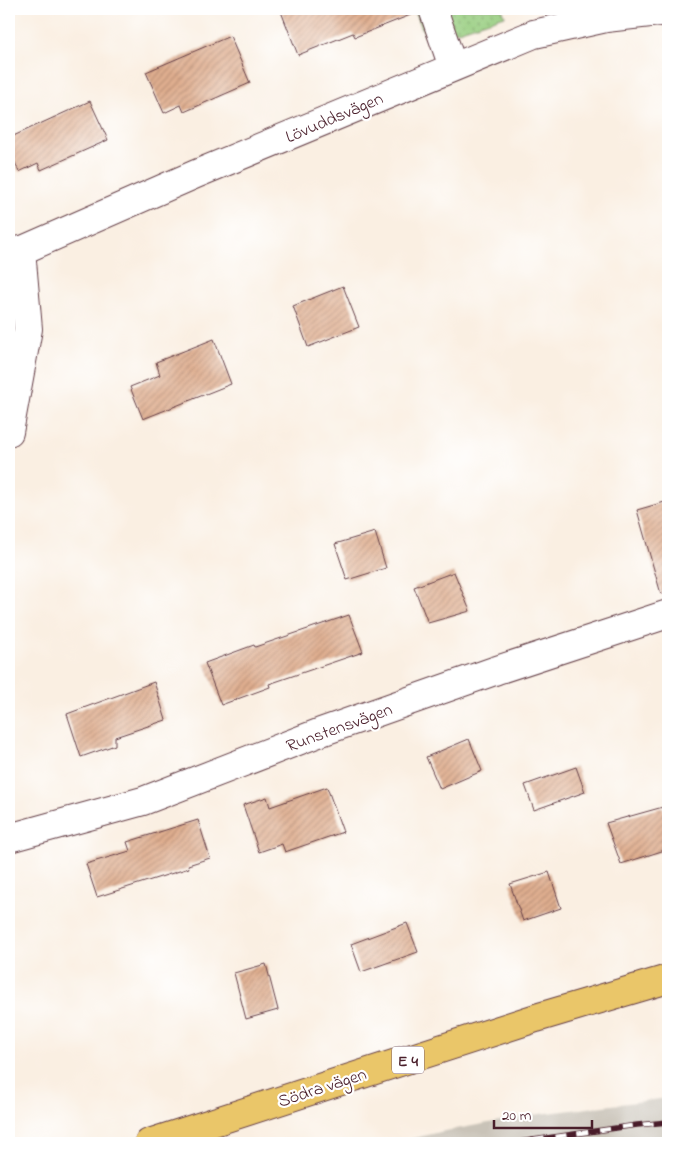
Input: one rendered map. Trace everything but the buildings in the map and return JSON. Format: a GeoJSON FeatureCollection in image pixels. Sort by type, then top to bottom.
{"type":"FeatureCollection","features":[{"type":"Feature","properties":{"kind":"highway","name":"Södra vägen"},"geometry":{"type":"LineString","coordinates":[[149,1143],[527,1021],[668,979]]}},
{"type":"Feature","properties":{"kind":"street"},"geometry":{"type":"LineString","coordinates":[[433,9],[453,67]]}},
{"type":"Feature","properties":{"kind":"street","name":"Lövuddsvägen"},"geometry":{"type":"LineString","coordinates":[[15,253],[196,174],[534,34],[606,18],[668,11]]}},
{"type":"Feature","properties":{"kind":"street"},"geometry":{"type":"LineString","coordinates":[[9,432],[28,329],[15,253]]}},
{"type":"Feature","properties":{"kind":"street","name":"Runstensvägen"},"geometry":{"type":"LineString","coordinates":[[9,838],[144,801],[330,729],[497,670],[668,614]]}},
{"type":"Feature","properties":{"kind":"shaded area"},"geometry":{"type":"Polygon","coordinates":[[[668,1098],[668,1143],[393,1143],[440,1132],[532,1115],[668,1098]]]}},
{"type":"Feature","properties":{"kind":"green space"},"geometry":{"type":"Polygon","coordinates":[[[414,9],[502,9],[505,16],[427,41],[414,9]]]}},
{"type":"Feature","properties":{"kind":"railway"},"geometry":{"type":"LineString","coordinates":[[512,1143],[668,1122]]}}]}
